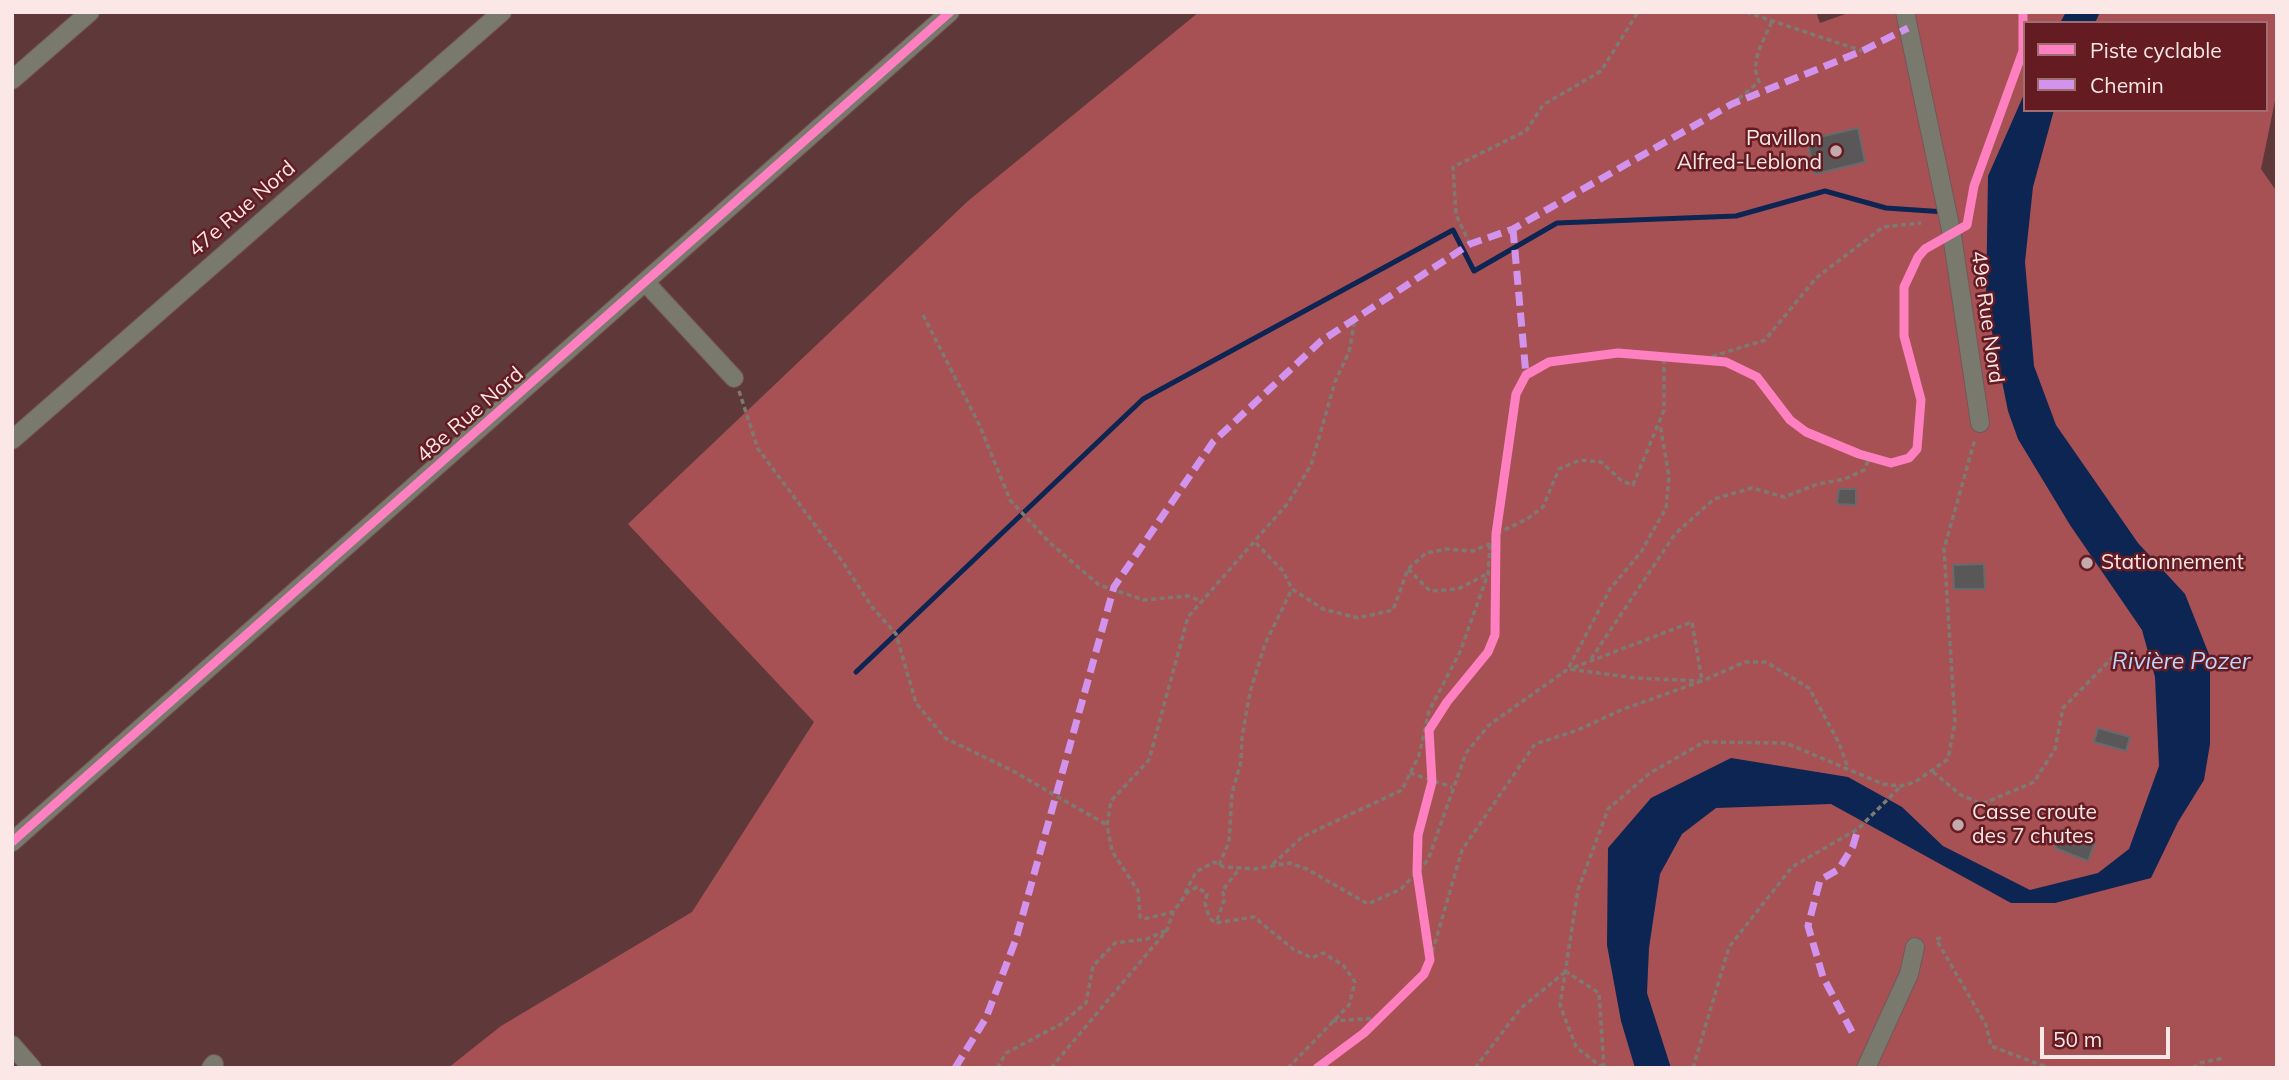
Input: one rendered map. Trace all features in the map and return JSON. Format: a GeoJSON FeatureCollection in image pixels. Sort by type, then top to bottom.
{"type":"FeatureCollection","features":[{"type":"Feature","properties":{"kind":"street"},"geometry":{"type":"LineString","coordinates":[[12,80],[90,12]]}},
{"type":"Feature","properties":{"kind":"street","name":"47e Rue Nord"},"geometry":{"type":"LineString","coordinates":[[12,440],[502,12]]}},
{"type":"Feature","properties":{"kind":"street","name":"48e Rue Nord"},"geometry":{"type":"LineString","coordinates":[[12,842],[950,12]]}},
{"type":"Feature","properties":{"kind":"street","name":"49e Rue Nord"},"geometry":{"type":"LineString","coordinates":[[1905,12],[1952,235],[1980,423]]}},
{"type":"Feature","properties":{"kind":"street"},"geometry":{"type":"LineString","coordinates":[[646,283],[734,378]]}},
{"type":"Feature","properties":{"kind":"street"},"geometry":{"type":"LineString","coordinates":[[1866,1068],[1909,974],[1916,947]]}},
{"type":"Feature","properties":{"kind":"street"},"geometry":{"type":"LineString","coordinates":[[12,1045],[32,1068]]}},
{"type":"Feature","properties":{"kind":"path"},"geometry":{"type":"LineString","coordinates":[[1470,244],[1456,215],[1453,167],[1526,131],[1543,105],[1601,71],[1638,12]]}},
{"type":"Feature","properties":{"kind":"path"},"geometry":{"type":"LineString","coordinates":[[1746,12],[1796,26],[1815,37],[1862,51]]}},
{"type":"Feature","properties":{"kind":"path"},"geometry":{"type":"LineString","coordinates":[[1732,104],[1759,82],[1755,69],[1758,52],[1772,21]]}},
{"type":"Feature","properties":{"kind":"path"},"geometry":{"type":"LineString","coordinates":[[1704,359],[1765,340],[1816,278],[1883,227],[1921,223]]}},
{"type":"Feature","properties":{"kind":"path"},"geometry":{"type":"LineString","coordinates":[[923,315],[979,424],[1010,500],[1050,543],[1099,584],[1144,600],[1188,596],[1202,601]]}},
{"type":"Feature","properties":{"kind":"path"},"geometry":{"type":"LineString","coordinates":[[1173,912],[1140,917],[1138,891],[1112,850],[1107,825],[1111,801],[1149,760],[1188,617],[1256,543],[1288,503],[1311,465],[1335,382],[1349,352],[1355,319]]}},
{"type":"Feature","properties":{"kind":"path"},"geometry":{"type":"LineString","coordinates":[[1652,355],[1680,357]]}},
{"type":"Feature","properties":{"kind":"path"},"geometry":{"type":"LineString","coordinates":[[1271,866],[1303,837],[1402,790],[1419,755],[1429,711],[1460,652],[1488,574],[1490,544],[1496,534],[1527,519],[1542,507],[1559,469],[1580,460],[1601,462],[1622,481],[1633,485],[1664,410],[1664,356]]}},
{"type":"Feature","properties":{"kind":"path"},"geometry":{"type":"LineString","coordinates":[[1692,358],[1726,362]]}},
{"type":"Feature","properties":{"kind":"path"},"geometry":{"type":"LineString","coordinates":[[734,378],[758,449],[842,561],[872,607],[896,634],[916,703],[945,738],[1048,790],[1107,825]]}},
{"type":"Feature","properties":{"kind":"path"},"geometry":{"type":"LineString","coordinates":[[1568,670],[1610,589],[1642,552],[1666,508],[1669,477],[1660,422]]}},
{"type":"Feature","properties":{"kind":"path"},"geometry":{"type":"LineString","coordinates":[[1693,1068],[1729,947],[1792,867],[1858,829],[1901,786],[1933,772],[1948,759],[1955,722],[1944,549],[1980,423]]}},
{"type":"Feature","properties":{"kind":"path"},"geometry":{"type":"LineString","coordinates":[[1859,454],[1880,460]]}},
{"type":"Feature","properties":{"kind":"path"},"geometry":{"type":"LineString","coordinates":[[1590,661],[1675,534],[1714,499],[1752,488],[1784,497],[1864,470],[1870,457]]}},
{"type":"Feature","properties":{"kind":"path"},"geometry":{"type":"LineString","coordinates":[[1497,583],[1498,521]]}},
{"type":"Feature","properties":{"kind":"path"},"geometry":{"type":"LineString","coordinates":[[1256,543],[1283,571],[1292,589],[1323,609],[1358,618],[1392,610],[1408,569],[1426,553],[1446,549],[1473,551],[1490,544]]}},
{"type":"Feature","properties":{"kind":"path"},"geometry":{"type":"LineString","coordinates":[[1408,569],[1430,591],[1458,589],[1488,574]]}},
{"type":"Feature","properties":{"kind":"path"},"geometry":{"type":"LineString","coordinates":[[1219,865],[1229,842],[1232,793],[1241,762],[1242,737],[1250,692],[1265,644],[1292,589]]}},
{"type":"Feature","properties":{"kind":"path"},"geometry":{"type":"LineString","coordinates":[[1051,1068],[1167,930],[1173,912],[1196,872],[1205,864],[1214,862],[1240,868],[1289,863],[1307,869],[1368,904],[1401,889],[1428,860],[1466,753],[1489,725],[1568,670],[1692,622],[1702,681]]}},
{"type":"Feature","properties":{"kind":"path"},"geometry":{"type":"LineString","coordinates":[[1933,772],[1961,795],[1982,804],[2034,782],[2055,749],[2063,708],[2116,654]]}},
{"type":"Feature","properties":{"kind":"path"},"geometry":{"type":"LineString","coordinates":[[1428,963],[1462,850],[1535,744],[1578,730],[1621,710],[1702,681],[1745,662],[1766,662],[1781,668],[1809,688],[1839,743],[1848,768]]}},
{"type":"Feature","properties":{"kind":"path"},"geometry":{"type":"LineString","coordinates":[[1568,670],[1636,678],[1702,681]]}},
{"type":"Feature","properties":{"kind":"path"},"geometry":{"type":"LineString","coordinates":[[1428,756],[1429,730],[1447,702]]}},
{"type":"Feature","properties":{"kind":"path"},"geometry":{"type":"LineString","coordinates":[[1604,1068],[1576,1047],[1560,1005],[1578,890],[1608,809],[1650,773],[1704,742],[1786,743],[1883,784],[1901,786]]}},
{"type":"Feature","properties":{"kind":"path"},"geometry":{"type":"LineString","coordinates":[[1429,795],[1432,782],[1430,769]]}},
{"type":"Feature","properties":{"kind":"path"},"geometry":{"type":"LineString","coordinates":[[1410,773],[1452,787]]}},
{"type":"Feature","properties":{"kind":"path"},"geometry":{"type":"LineString","coordinates":[[1418,859],[1419,884]]}},
{"type":"Feature","properties":{"kind":"path"},"geometry":{"type":"LineString","coordinates":[[1217,920],[1225,898],[1222,891],[1240,868]]}},
{"type":"Feature","properties":{"kind":"path"},"geometry":{"type":"LineString","coordinates":[[1181,900],[1197,887],[1207,894],[1205,902],[1209,917],[1215,923],[1217,920],[1254,917],[1293,948],[1312,958],[1323,953],[1343,965],[1355,982],[1349,1005],[1330,1021],[1288,1068]]}},
{"type":"Feature","properties":{"kind":"path"},"geometry":{"type":"LineString","coordinates":[[997,1068],[1006,1053],[1061,1024],[1086,1003],[1093,966],[1115,943],[1147,939],[1167,930]]}},
{"type":"Feature","properties":{"kind":"path"},"geometry":{"type":"LineString","coordinates":[[1426,935],[1428,963]]}},
{"type":"Feature","properties":{"kind":"path"},"geometry":{"type":"LineString","coordinates":[[1941,938],[1936,939],[1986,1025],[1991,1045],[2049,1068]]}},
{"type":"Feature","properties":{"kind":"path"},"geometry":{"type":"LineString","coordinates":[[1475,1068],[1521,1008],[1565,971]]}},
{"type":"Feature","properties":{"kind":"path"},"geometry":{"type":"LineString","coordinates":[[1565,971],[1599,993],[1604,1068]]}},
{"type":"Feature","properties":{"kind":"path"},"geometry":{"type":"LineString","coordinates":[[1364,1033],[1388,1010]]}},
{"type":"Feature","properties":{"kind":"path"},"geometry":{"type":"LineString","coordinates":[[1330,1021],[1378,1018]]}},
{"type":"Feature","properties":{"kind":"path"},"geometry":{"type":"LineString","coordinates":[[2193,1068],[2200,1063],[2224,1058]]}},
{"type":"Feature","properties":{"kind":"shaded area"},"geometry":{"type":"Polygon","coordinates":[[[1199,12],[1816,12],[1820,23],[1851,12],[2277,12],[2277,91],[2261,169],[2277,192],[2277,1068],[448,1068],[501,1026],[692,912],[814,722],[628,524],[968,201],[1199,12]]]}},
{"type":"Feature","properties":{"kind":"water"},"geometry":{"type":"Polygon","coordinates":[[[2066,12],[2100,12],[2096,21],[2061,21],[2066,12]]]}},
{"type":"Feature","properties":{"kind":"water","name":"Rivière Pozer"},"geometry":{"type":"Polygon","coordinates":[[[2023,97],[2023,112],[2053,112],[2033,187],[2025,262],[2034,366],[2056,425],[2138,543],[2185,594],[2210,657],[2210,744],[2204,780],[2178,822],[2151,878],[2055,903],[2011,903],[1831,804],[1716,808],[1682,834],[1660,874],[1649,948],[1647,993],[1671,1068],[1635,1068],[1621,1021],[1607,945],[1608,848],[1651,798],[1731,758],[1848,777],[1902,807],[1943,846],[2030,890],[2098,873],[2129,849],[2159,766],[2155,677],[2142,630],[2070,525],[2018,439],[2008,411],[1986,302],[1988,176],[2023,97]]]}},
{"type":"Feature","properties":{"kind":"building","name":"Pavillon Alfred-Leblond"},"geometry":{"type":"Polygon","coordinates":[[[1858,128],[1865,162],[1815,174],[1807,140],[1858,128]]]}},
{"type":"Feature","properties":{"kind":"building"},"geometry":{"type":"Polygon","coordinates":[[[1839,489],[1856,489],[1856,505],[1837,504],[1839,489]]]}},
{"type":"Feature","properties":{"kind":"building"},"geometry":{"type":"Polygon","coordinates":[[[1984,564],[1985,589],[1954,589],[1953,565],[1984,564]]]}},
{"type":"Feature","properties":{"kind":"building"},"geometry":{"type":"Polygon","coordinates":[[[2098,728],[2130,737],[2126,751],[2094,742],[2098,728]]]}},
{"type":"Feature","properties":{"kind":"building"},"geometry":{"type":"Polygon","coordinates":[[[2063,829],[2095,842],[2088,861],[2055,848],[2063,829]]]}},
{"type":"Feature","properties":{"kind":"waterway"},"geometry":{"type":"LineString","coordinates":[[856,672],[1143,399],[1453,230],[1474,271],[1557,223],[1736,216],[1825,191],[1886,208],[1945,212]]}},
{"type":"Feature","properties":{"kind":"marked path"},"geometry":{"type":"LineString","coordinates":[[955,1068],[986,1018],[1016,939],[1114,587],[1213,442],[1321,341],[1470,244],[1513,229],[1732,104],[1862,51],[1908,28]]}},
{"type":"Feature","properties":{"kind":"marked path"},"geometry":{"type":"LineString","coordinates":[[1513,229],[1526,375]]}},
{"type":"Feature","properties":{"kind":"marked path"},"geometry":{"type":"LineString","coordinates":[[1852,1032],[1823,977],[1808,926],[1820,880],[1839,869],[1853,846],[1858,829]]}},
{"type":"Feature","properties":{"kind":"cycle path"},"geometry":{"type":"LineString","coordinates":[[12,842],[950,12]]}},
{"type":"Feature","properties":{"kind":"cycle path"},"geometry":{"type":"LineString","coordinates":[[1317,1068],[1364,1033],[1424,974],[1430,960],[1417,872],[1418,835],[1432,782],[1429,730],[1447,702],[1488,652],[1495,635],[1496,534],[1516,394],[1526,375],[1549,362],[1618,353],[1726,362],[1757,377],[1790,420],[1806,432],[1859,454],[1891,463],[1909,458],[1917,449],[1921,400],[1904,336],[1904,287],[1918,257],[1925,249],[1967,225],[1974,186],[2023,51],[2023,12]]}},
{"type":"Feature","properties":{"kind":"place","name":"Pavillon Alfred-Leblond"},"geometry":{"type":"Point","coordinates":[1836,151]}},
{"type":"Feature","properties":{"kind":"place","name":"Stationnement"},"geometry":{"type":"Point","coordinates":[2087,563]}},
{"type":"Feature","properties":{"kind":"place","name":"Casse croute des 7 chutes"},"geometry":{"type":"Point","coordinates":[1958,825]}}]}
